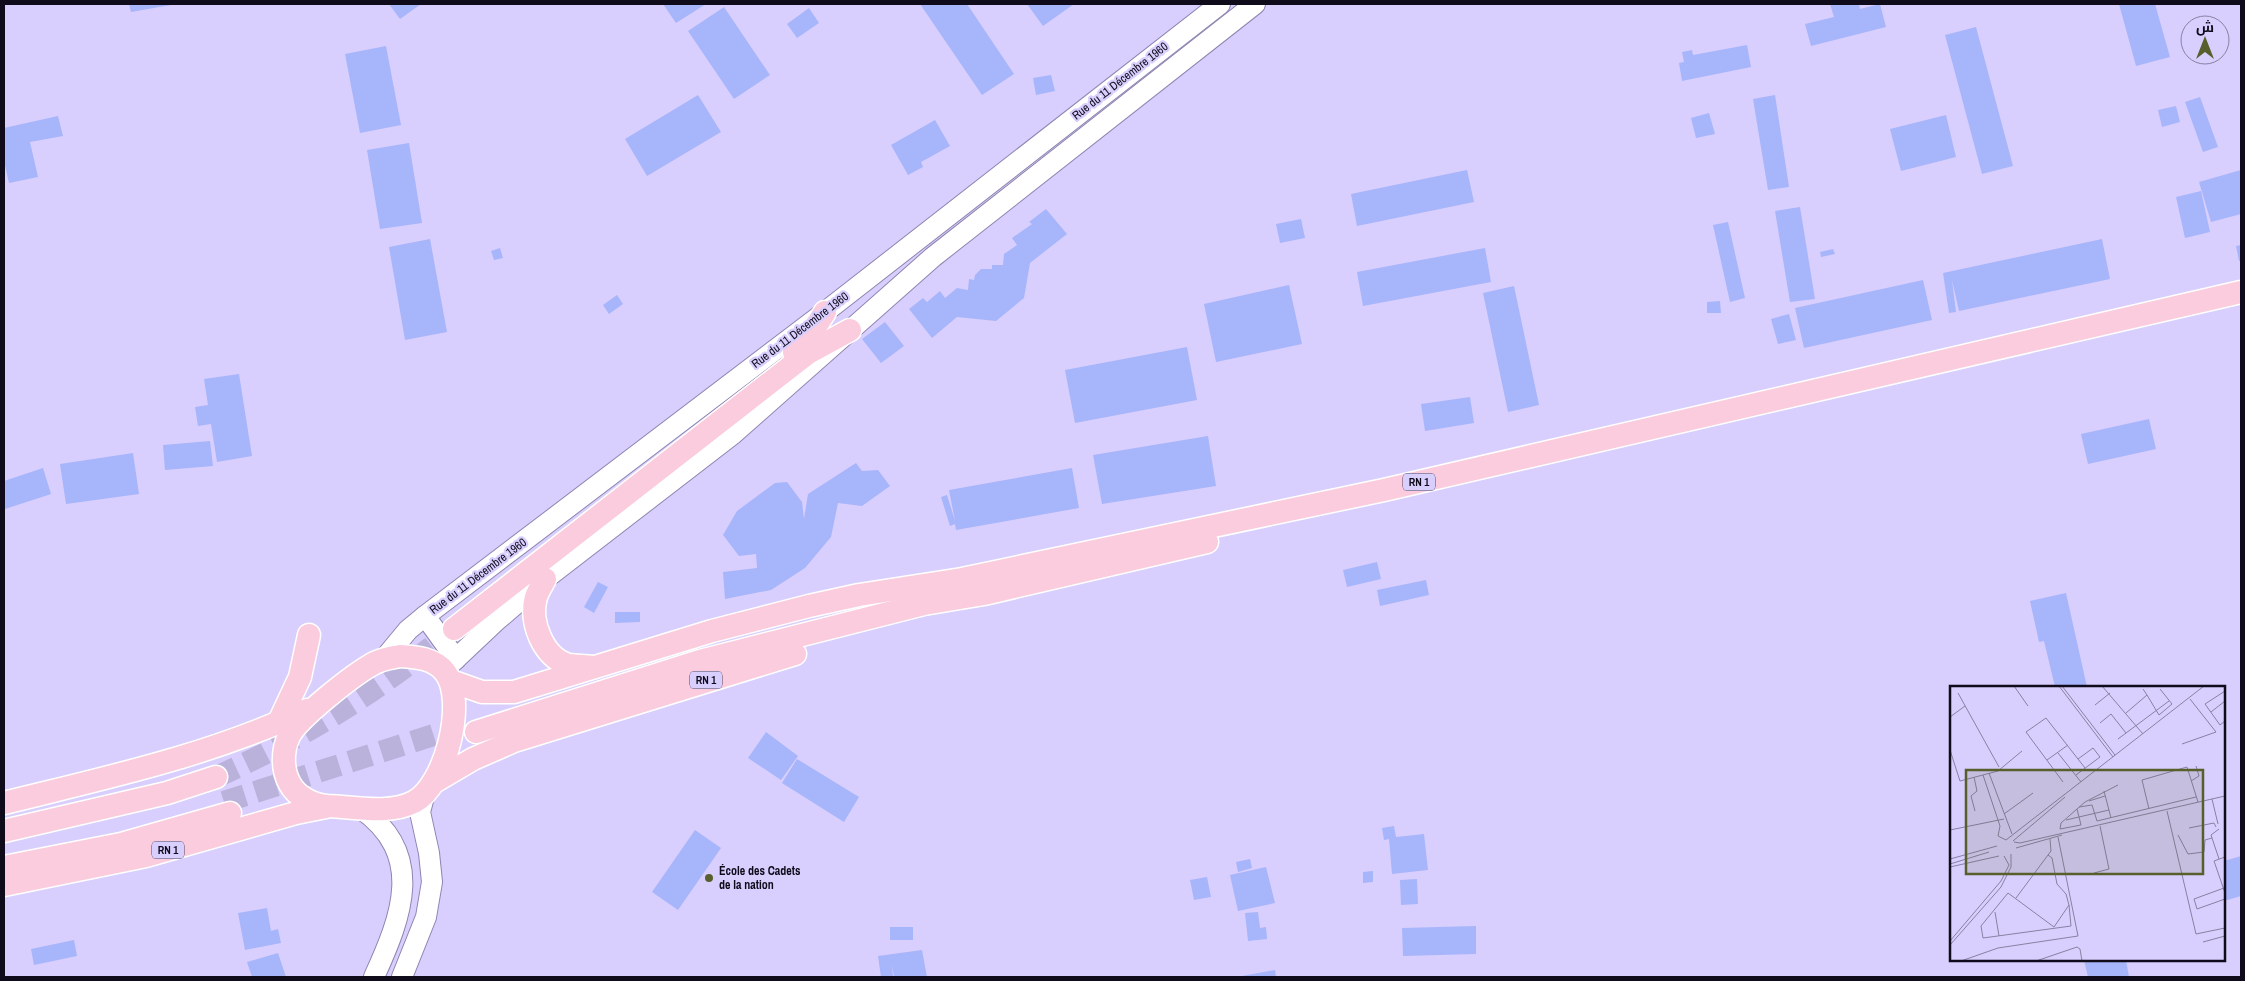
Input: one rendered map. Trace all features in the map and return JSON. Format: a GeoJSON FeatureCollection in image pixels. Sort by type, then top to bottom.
{"type":"FeatureCollection","features":[{"type":"Feature","properties":{"kind":"main road","name":"Rue du 11 Décembre 1960"},"geometry":{"type":"LineString","coordinates":[[826,312],[1220,4]]}},
{"type":"Feature","properties":{"kind":"main road","name":"Rue du 11 Décembre 1960"},"geometry":{"type":"LineString","coordinates":[[450,670],[496,620],[545,579],[733,434],[933,257],[1255,4]]}},
{"type":"Feature","properties":{"kind":"main road","name":"RN 1"},"geometry":{"type":"LineString","coordinates":[[450,670],[482,692],[514,692],[720,629],[801,608],[858,595],[962,579],[1393,487],[2241,292]]}},
{"type":"Feature","properties":{"kind":"main road","name":"RN 1"},"geometry":{"type":"LineString","coordinates":[[429,788],[473,759],[514,741],[770,660],[924,618],[984,594],[2241,304]]}},
{"type":"Feature","properties":{"kind":"main road"},"geometry":{"type":"LineString","coordinates":[[442,621],[793,353],[814,330],[826,312]]}},
{"type":"Feature","properties":{"kind":"main road"},"geometry":{"type":"LineString","coordinates":[[442,621],[802,357],[821,344],[850,330]]}},
{"type":"Feature","properties":{"kind":"main road"},"geometry":{"type":"LineString","coordinates":[[545,579],[536,597],[534,612],[540,638],[556,658],[568,664],[596,668]]}},
{"type":"Feature","properties":{"kind":"main road"},"geometry":{"type":"LineString","coordinates":[[962,579],[914,600],[713,648],[475,727],[700,661],[924,604],[984,594]]}},
{"type":"Feature","properties":{"kind":"main road","name":"Rue du 11 Décembre 1960"},"geometry":{"type":"LineString","coordinates":[[384,659],[408,630],[442,621]]}},
{"type":"Feature","properties":{"kind":"main road"},"geometry":{"type":"LineString","coordinates":[[402,977],[426,917],[432,882],[429,853],[420,812],[447,750],[454,718],[454,699],[442,621]]}},
{"type":"Feature","properties":{"kind":"main road"},"geometry":{"type":"LineString","coordinates":[[278,724],[300,677],[309,635]]}},
{"type":"Feature","properties":{"kind":"main road"},"geometry":{"type":"LineString","coordinates":[[429,788],[414,801],[397,807],[379,809],[360,808],[330,806],[310,802],[291,787],[284,765],[284,750],[289,735],[317,705],[371,665],[384,659],[400,656],[433,662],[450,670]]}},
{"type":"Feature","properties":{"kind":"main road"},"geometry":{"type":"LineString","coordinates":[[4,803],[158,766],[207,751],[278,724],[317,705]]}},
{"type":"Feature","properties":{"kind":"main road"},"geometry":{"type":"LineString","coordinates":[[4,822],[161,783],[214,772],[167,793],[4,831]]}},
{"type":"Feature","properties":{"kind":"main road","name":"RN 1"},"geometry":{"type":"LineString","coordinates":[[4,885],[146,856],[296,813],[330,806]]}},
{"type":"Feature","properties":{"kind":"main road"},"geometry":{"type":"LineString","coordinates":[[4,852],[227,807],[121,844],[4,868]]}},
{"type":"Feature","properties":{"kind":"main road"},"geometry":{"type":"LineString","coordinates":[[360,808],[377,821],[392,838],[398,852],[404,879],[400,908],[374,977]]}},
{"type":"Feature","properties":{"kind":"building"},"geometry":{"type":"Polygon","coordinates":[[[129,4],[171,4],[171,5],[131,12],[129,4]]]}},
{"type":"Feature","properties":{"kind":"building"},"geometry":{"type":"Polygon","coordinates":[[[389,4],[421,4],[400,19],[389,4]]]}},
{"type":"Feature","properties":{"kind":"building"},"geometry":{"type":"Polygon","coordinates":[[[663,4],[706,4],[676,23],[663,4]]]}},
{"type":"Feature","properties":{"kind":"building"},"geometry":{"type":"Polygon","coordinates":[[[920,4],[967,4],[1014,74],[982,95],[920,4]]]}},
{"type":"Feature","properties":{"kind":"building"},"geometry":{"type":"Polygon","coordinates":[[[1027,4],[1074,4],[1043,26],[1027,4]]]}},
{"type":"Feature","properties":{"kind":"building"},"geometry":{"type":"Polygon","coordinates":[[[1830,4],[1859,4],[1860,9],[1880,4],[1886,27],[1811,46],[1805,24],[1834,17],[1830,4]]]}},
{"type":"Feature","properties":{"kind":"building"},"geometry":{"type":"Polygon","coordinates":[[[2119,4],[2155,4],[2170,57],[2136,66],[2119,4]]]}},
{"type":"Feature","properties":{"kind":"building"},"geometry":{"type":"Polygon","coordinates":[[[724,7],[770,75],[734,99],[688,31],[724,7]]]}},
{"type":"Feature","properties":{"kind":"building"},"geometry":{"type":"Polygon","coordinates":[[[809,8],[819,23],[797,38],[787,24],[809,8]]]}},
{"type":"Feature","properties":{"kind":"building"},"geometry":{"type":"Polygon","coordinates":[[[1976,27],[2013,166],[1982,174],[1945,35],[1976,27]]]}},
{"type":"Feature","properties":{"kind":"building"},"geometry":{"type":"Polygon","coordinates":[[[1747,45],[1751,67],[1682,81],[1679,63],[1684,62],[1682,52],[1692,50],[1693,55],[1747,45]]]}},
{"type":"Feature","properties":{"kind":"building"},"geometry":{"type":"Polygon","coordinates":[[[386,46],[401,125],[360,133],[345,54],[386,46]]]}},
{"type":"Feature","properties":{"kind":"building"},"geometry":{"type":"Polygon","coordinates":[[[1051,75],[1055,91],[1036,95],[1033,78],[1051,75]]]}},
{"type":"Feature","properties":{"kind":"building"},"geometry":{"type":"Polygon","coordinates":[[[698,95],[721,132],[647,176],[625,139],[698,95]]]}},
{"type":"Feature","properties":{"kind":"building"},"geometry":{"type":"Polygon","coordinates":[[[1775,95],[1789,187],[1768,190],[1753,99],[1775,95]]]}},
{"type":"Feature","properties":{"kind":"building"},"geometry":{"type":"Polygon","coordinates":[[[2200,97],[2218,147],[2203,152],[2185,102],[2200,97]]]}},
{"type":"Feature","properties":{"kind":"building"},"geometry":{"type":"Polygon","coordinates":[[[2176,106],[2180,122],[2162,127],[2158,110],[2176,106]]]}},
{"type":"Feature","properties":{"kind":"building"},"geometry":{"type":"Polygon","coordinates":[[[1709,113],[1715,134],[1696,138],[1691,118],[1709,113]]]}},
{"type":"Feature","properties":{"kind":"building"},"geometry":{"type":"Polygon","coordinates":[[[1946,115],[1956,157],[1901,171],[1890,129],[1946,115]]]}},
{"type":"Feature","properties":{"kind":"building"},"geometry":{"type":"Polygon","coordinates":[[[58,116],[63,136],[30,142],[38,177],[9,183],[4,161],[4,128],[58,116]]]}},
{"type":"Feature","properties":{"kind":"building"},"geometry":{"type":"Polygon","coordinates":[[[935,120],[950,146],[921,162],[923,167],[908,175],[891,145],[935,120]]]}},
{"type":"Feature","properties":{"kind":"building"},"geometry":{"type":"Polygon","coordinates":[[[409,143],[422,223],[380,229],[367,150],[409,143]]]}},
{"type":"Feature","properties":{"kind":"building"},"geometry":{"type":"Polygon","coordinates":[[[1467,170],[1474,202],[1357,226],[1351,194],[1467,170]]]}},
{"type":"Feature","properties":{"kind":"building"},"geometry":{"type":"Polygon","coordinates":[[[2241,170],[2241,214],[2211,222],[2199,182],[2241,170]]]}},
{"type":"Feature","properties":{"kind":"building"},"geometry":{"type":"Polygon","coordinates":[[[2201,191],[2210,232],[2185,238],[2176,197],[2201,191]]]}},
{"type":"Feature","properties":{"kind":"building"},"geometry":{"type":"Polygon","coordinates":[[[1800,207],[1815,299],[1790,302],[1775,211],[1800,207]]]}},
{"type":"Feature","properties":{"kind":"building"},"geometry":{"type":"Polygon","coordinates":[[[1046,209],[1067,234],[1030,263],[1024,298],[996,321],[957,317],[932,338],[909,309],[923,298],[927,302],[940,291],[945,298],[957,288],[968,290],[969,279],[974,280],[975,275],[981,269],[992,269],[992,265],[1003,265],[1004,254],[1017,245],[1012,238],[1032,224],[1029,222],[1046,209]]]}},
{"type":"Feature","properties":{"kind":"building"},"geometry":{"type":"Polygon","coordinates":[[[1301,219],[1305,238],[1280,243],[1276,224],[1301,219]]]}},
{"type":"Feature","properties":{"kind":"building"},"geometry":{"type":"Polygon","coordinates":[[[1728,222],[1745,298],[1730,302],[1713,225],[1728,222]]]}},
{"type":"Feature","properties":{"kind":"building"},"geometry":{"type":"Polygon","coordinates":[[[430,239],[447,332],[405,340],[389,247],[430,239]]]}},
{"type":"Feature","properties":{"kind":"building"},"geometry":{"type":"Polygon","coordinates":[[[2102,239],[2110,279],[1959,311],[1952,280],[1956,312],[1949,313],[1943,273],[2102,239]]]}},
{"type":"Feature","properties":{"kind":"building"},"geometry":{"type":"Polygon","coordinates":[[[2241,245],[2241,261],[2239,261],[2236,246],[2241,245]]]}},
{"type":"Feature","properties":{"kind":"building"},"geometry":{"type":"Polygon","coordinates":[[[500,248],[503,258],[494,260],[491,251],[500,248]]]}},
{"type":"Feature","properties":{"kind":"building"},"geometry":{"type":"Polygon","coordinates":[[[1485,248],[1491,282],[1363,306],[1357,272],[1485,248]]]}},
{"type":"Feature","properties":{"kind":"building"},"geometry":{"type":"Polygon","coordinates":[[[1833,249],[1835,254],[1821,257],[1820,252],[1833,249]]]}},
{"type":"Feature","properties":{"kind":"building"},"geometry":{"type":"Polygon","coordinates":[[[1923,280],[1932,320],[1804,348],[1795,308],[1923,280]]]}},
{"type":"Feature","properties":{"kind":"building"},"geometry":{"type":"Polygon","coordinates":[[[1289,285],[1302,344],[1216,362],[1204,304],[1289,285]]]}},
{"type":"Feature","properties":{"kind":"building"},"geometry":{"type":"Polygon","coordinates":[[[1514,286],[1539,405],[1508,412],[1483,293],[1514,286]]]}},
{"type":"Feature","properties":{"kind":"building"},"geometry":{"type":"Polygon","coordinates":[[[617,295],[623,304],[609,314],[603,305],[617,295]]]}},
{"type":"Feature","properties":{"kind":"building"},"geometry":{"type":"Polygon","coordinates":[[[1720,301],[1721,313],[1707,313],[1707,302],[1720,301]]]}},
{"type":"Feature","properties":{"kind":"building"},"geometry":{"type":"Polygon","coordinates":[[[1789,314],[1796,340],[1778,344],[1771,319],[1789,314]]]}},
{"type":"Feature","properties":{"kind":"building"},"geometry":{"type":"Polygon","coordinates":[[[885,322],[904,346],[881,363],[862,339],[885,322]]]}},
{"type":"Feature","properties":{"kind":"building"},"geometry":{"type":"Polygon","coordinates":[[[1187,347],[1197,400],[1075,423],[1065,370],[1187,347]]]}},
{"type":"Feature","properties":{"kind":"building"},"geometry":{"type":"Polygon","coordinates":[[[239,374],[252,456],[217,462],[211,424],[198,426],[195,407],[208,405],[204,379],[239,374]]]}},
{"type":"Feature","properties":{"kind":"building"},"geometry":{"type":"Polygon","coordinates":[[[1470,397],[1474,423],[1425,431],[1421,404],[1470,397]]]}},
{"type":"Feature","properties":{"kind":"building"},"geometry":{"type":"Polygon","coordinates":[[[2149,419],[2156,449],[2088,464],[2081,434],[2149,419]]]}},
{"type":"Feature","properties":{"kind":"building"},"geometry":{"type":"Polygon","coordinates":[[[1208,436],[1216,486],[1102,504],[1093,455],[1208,436]]]}},
{"type":"Feature","properties":{"kind":"building"},"geometry":{"type":"Polygon","coordinates":[[[210,441],[213,466],[165,470],[163,445],[210,441]]]}},
{"type":"Feature","properties":{"kind":"building"},"geometry":{"type":"Polygon","coordinates":[[[133,453],[139,494],[66,504],[60,464],[133,453]]]}},
{"type":"Feature","properties":{"kind":"building"},"geometry":{"type":"Polygon","coordinates":[[[856,463],[862,471],[878,470],[890,486],[862,506],[838,503],[831,537],[805,568],[771,590],[725,599],[723,572],[757,568],[756,554],[739,556],[723,535],[737,511],[775,483],[787,482],[802,502],[804,519],[808,494],[856,463]]]}},
{"type":"Feature","properties":{"kind":"building"},"geometry":{"type":"Polygon","coordinates":[[[43,468],[51,494],[5,509],[4,481],[43,468]]]}},
{"type":"Feature","properties":{"kind":"building"},"geometry":{"type":"Polygon","coordinates":[[[1072,468],[1079,508],[956,530],[955,524],[950,526],[941,497],[947,495],[955,521],[949,490],[1072,468]]]}},
{"type":"Feature","properties":{"kind":"building"},"geometry":{"type":"Polygon","coordinates":[[[1377,562],[1381,579],[1347,587],[1343,570],[1377,562]]]}},
{"type":"Feature","properties":{"kind":"building"},"geometry":{"type":"Polygon","coordinates":[[[1426,580],[1429,595],[1380,606],[1377,590],[1426,580]]]}},
{"type":"Feature","properties":{"kind":"building"},"geometry":{"type":"Polygon","coordinates":[[[598,582],[608,587],[594,613],[584,607],[598,582]]]}},
{"type":"Feature","properties":{"kind":"building"},"geometry":{"type":"Polygon","coordinates":[[[2066,593],[2087,686],[2055,686],[2044,641],[2039,642],[2030,601],[2066,593]]]}},
{"type":"Feature","properties":{"kind":"building"},"geometry":{"type":"Polygon","coordinates":[[[615,612],[640,612],[640,622],[615,623],[615,612]]]}},
{"type":"Feature","properties":{"kind":"building"},"geometry":{"type":"Polygon","coordinates":[[[766,732],[798,756],[781,780],[748,758],[766,732]]]}},
{"type":"Feature","properties":{"kind":"building"},"geometry":{"type":"Polygon","coordinates":[[[797,759],[859,797],[844,822],[782,783],[797,759]]]}},
{"type":"Feature","properties":{"kind":"building"},"geometry":{"type":"Polygon","coordinates":[[[1394,826],[1396,837],[1424,834],[1428,870],[1392,874],[1389,839],[1384,840],[1382,828],[1394,826]]]}},
{"type":"Feature","properties":{"kind":"building"},"geometry":{"type":"Polygon","coordinates":[[[695,830],[721,848],[678,910],[652,892],[695,830]]]}},
{"type":"Feature","properties":{"kind":"building"},"geometry":{"type":"Polygon","coordinates":[[[2241,856],[2241,896],[2225,901],[2225,861],[2241,856]]]}},
{"type":"Feature","properties":{"kind":"building"},"geometry":{"type":"Polygon","coordinates":[[[1250,859],[1252,868],[1238,872],[1236,862],[1250,859]]]}},
{"type":"Feature","properties":{"kind":"building"},"geometry":{"type":"Polygon","coordinates":[[[1266,867],[1275,903],[1238,911],[1230,875],[1266,867]]]}},
{"type":"Feature","properties":{"kind":"building"},"geometry":{"type":"Polygon","coordinates":[[[1373,871],[1373,882],[1363,883],[1363,872],[1373,871]]]}},
{"type":"Feature","properties":{"kind":"building"},"geometry":{"type":"Polygon","coordinates":[[[1207,877],[1211,897],[1194,900],[1190,880],[1207,877]]]}},
{"type":"Feature","properties":{"kind":"building"},"geometry":{"type":"Polygon","coordinates":[[[1417,879],[1418,904],[1401,905],[1400,880],[1417,879]]]}},
{"type":"Feature","properties":{"kind":"building"},"geometry":{"type":"Polygon","coordinates":[[[267,908],[271,931],[278,929],[281,943],[245,950],[238,913],[267,908]]]}},
{"type":"Feature","properties":{"kind":"building"},"geometry":{"type":"Polygon","coordinates":[[[1258,912],[1260,928],[1266,927],[1267,939],[1248,941],[1245,913],[1258,912]]]}},
{"type":"Feature","properties":{"kind":"building"},"geometry":{"type":"Polygon","coordinates":[[[1476,926],[1476,954],[1403,956],[1402,928],[1476,926]]]}},
{"type":"Feature","properties":{"kind":"building"},"geometry":{"type":"Polygon","coordinates":[[[890,927],[913,927],[913,940],[890,940],[890,927]]]}},
{"type":"Feature","properties":{"kind":"building"},"geometry":{"type":"Polygon","coordinates":[[[74,940],[77,956],[34,965],[31,949],[74,940]]]}},
{"type":"Feature","properties":{"kind":"building"},"geometry":{"type":"Polygon","coordinates":[[[922,950],[927,977],[894,977],[892,965],[893,977],[881,977],[878,956],[922,950]]]}},
{"type":"Feature","properties":{"kind":"building"},"geometry":{"type":"Polygon","coordinates":[[[278,953],[286,977],[252,977],[247,962],[278,953]]]}},
{"type":"Feature","properties":{"kind":"building"},"geometry":{"type":"Polygon","coordinates":[[[2084,961],[2126,961],[2129,977],[2088,977],[2084,961]]]}},
{"type":"Feature","properties":{"kind":"building"},"geometry":{"type":"Polygon","coordinates":[[[1275,970],[1276,977],[1242,977],[1242,976],[1275,970]]]}},
{"type":"Feature","properties":{"kind":"tunnel"},"geometry":{"type":"LineString","coordinates":[[216,777],[311,729],[369,693],[454,629]]}},
{"type":"Feature","properties":{"kind":"tunnel"},"geometry":{"type":"LineString","coordinates":[[224,802],[474,722]]}},
{"type":"Feature","properties":{"kind":"place","name":"École des Cadets de la nation"},"geometry":{"type":"Point","coordinates":[709,878]}}]}
